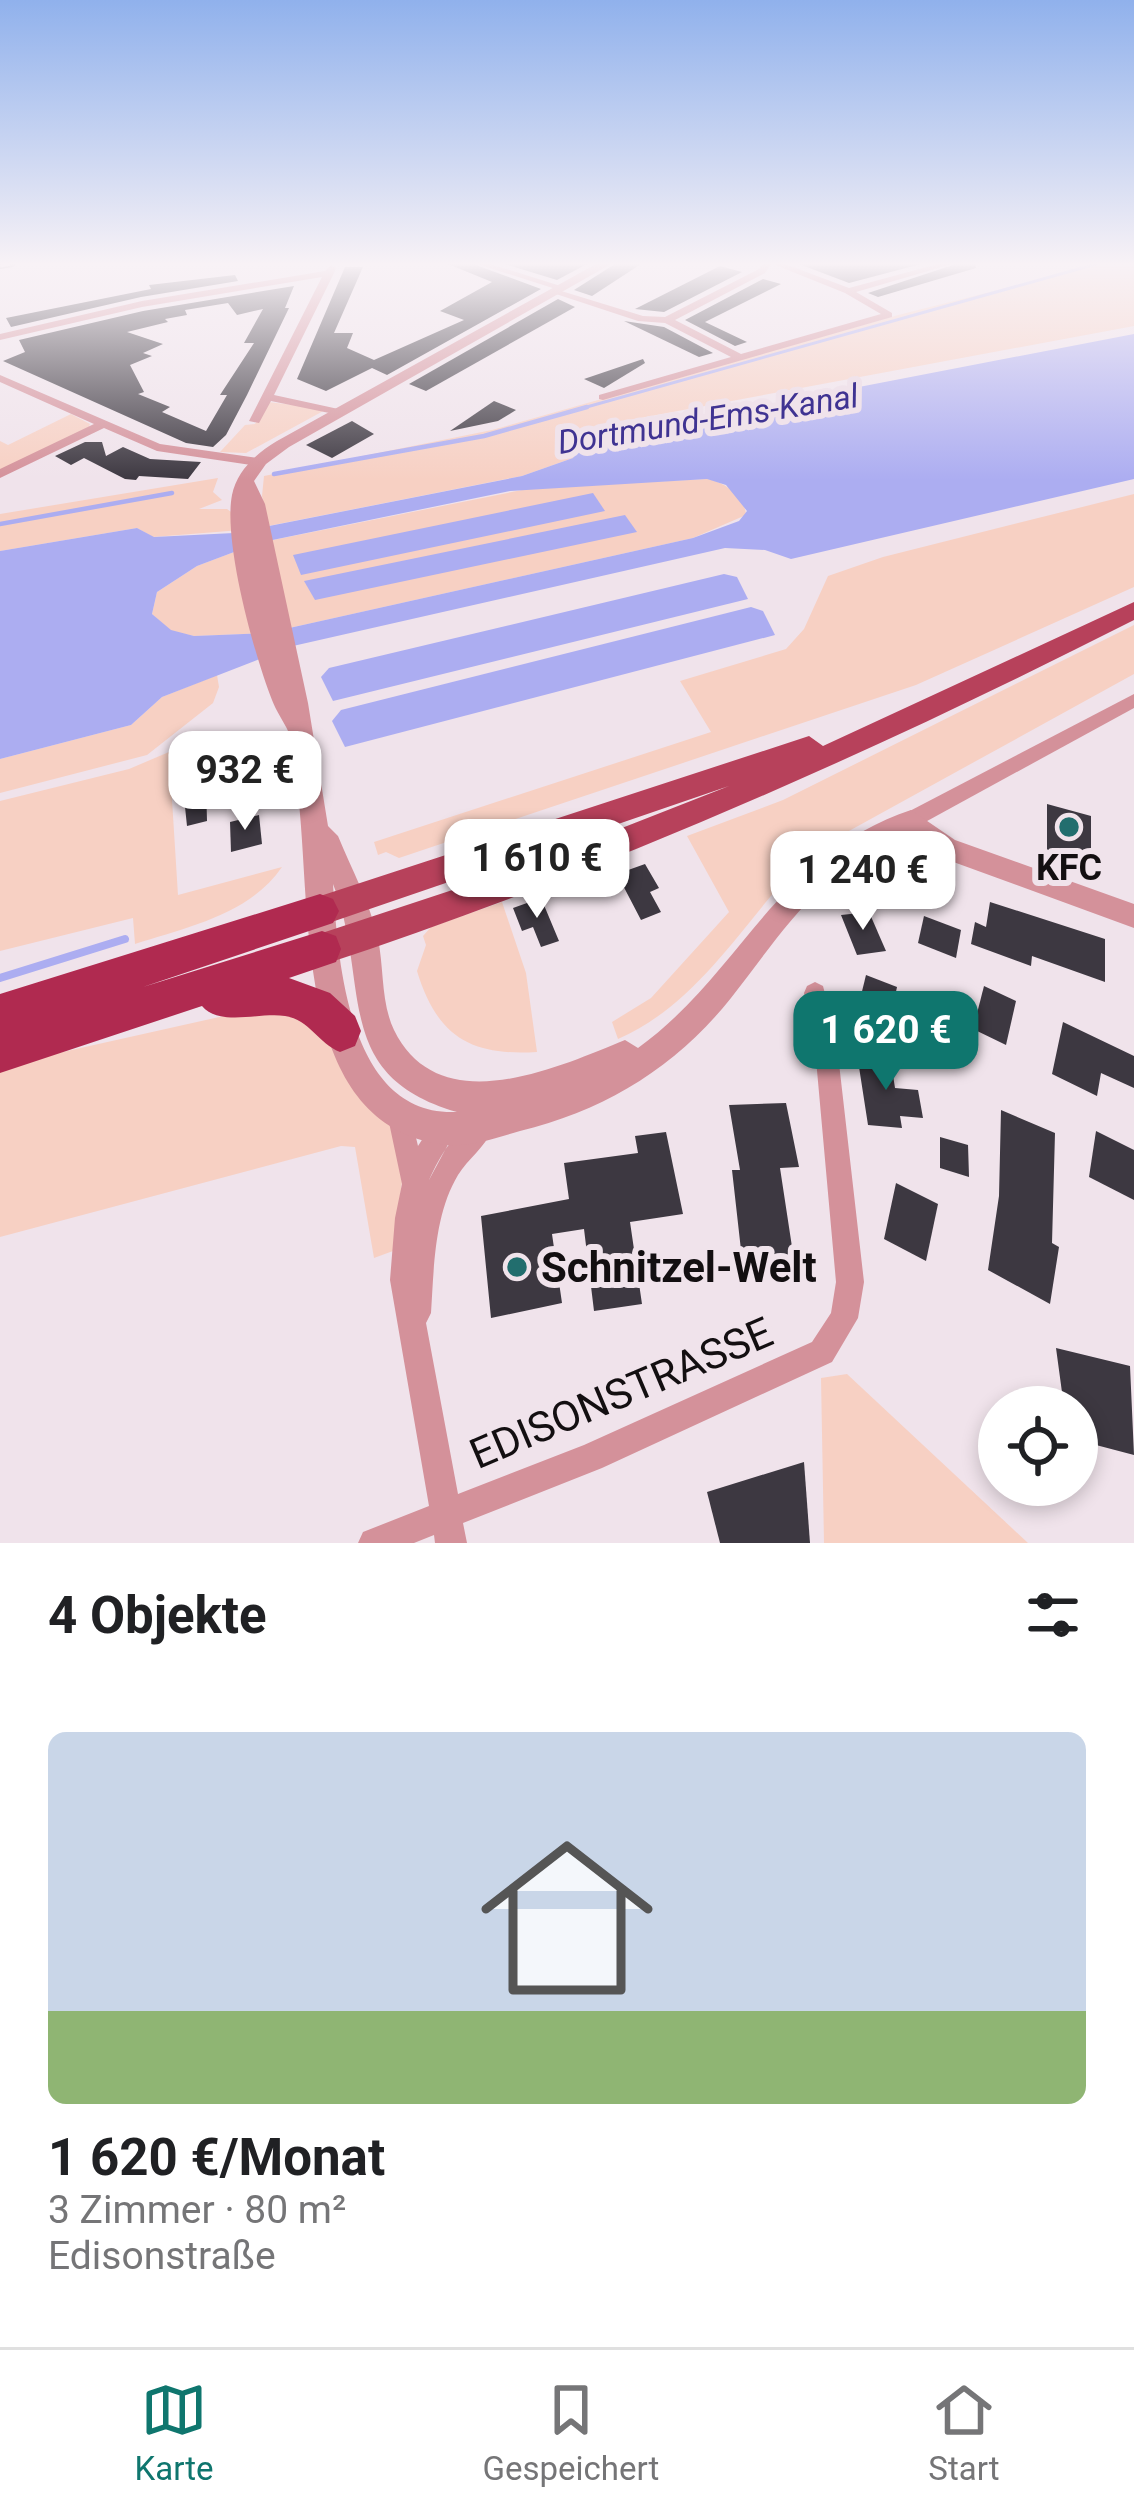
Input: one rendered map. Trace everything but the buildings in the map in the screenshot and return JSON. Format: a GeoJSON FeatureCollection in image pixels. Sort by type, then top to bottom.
{"type":"FeatureCollection","features":[{"type":"Feature","properties":{"kind":"highway"},"geometry":{"type":"LineString","coordinates":[[0,1052],[164,1002],[332,920]]}},
{"type":"Feature","properties":{"kind":"highway"},"geometry":{"type":"LineString","coordinates":[[0,1014],[332,920]]}},
{"type":"Feature","properties":{"kind":"highway"},"geometry":{"type":"LineString","coordinates":[[164,1002],[263,994],[297,997],[329,1013],[340,1031]]}},
{"type":"Feature","properties":{"kind":"main road"},"geometry":{"type":"LineString","coordinates":[[332,920],[363,936],[706,813],[1134,610]]}},
{"type":"Feature","properties":{"kind":"main road"},"geometry":{"type":"LineString","coordinates":[[332,920],[989,682]]}},
{"type":"Feature","properties":{"kind":"street"},"geometry":{"type":"LineString","coordinates":[[254,421],[297,336]]}},
{"type":"Feature","properties":{"kind":"street"},"geometry":{"type":"LineString","coordinates":[[442,1129],[399,1113],[363,1076],[340,1031],[332,920],[315,812],[298,729],[277,694],[272,627],[243,491],[257,462],[476,336]]}},
{"type":"Feature","properties":{"kind":"street"},"geometry":{"type":"LineString","coordinates":[[698,336],[741,358]]}},
{"type":"Feature","properties":{"kind":"street"},"geometry":{"type":"LineString","coordinates":[[603,397],[818,336]]}},
{"type":"Feature","properties":{"kind":"street"},"geometry":{"type":"LineString","coordinates":[[0,378],[172,452],[257,462]]}},
{"type":"Feature","properties":{"kind":"street"},"geometry":{"type":"LineString","coordinates":[[267,397],[340,412]]}},
{"type":"Feature","properties":{"kind":"street"},"geometry":{"type":"LineString","coordinates":[[0,475],[104,424]]}},
{"type":"Feature","properties":{"kind":"street"},"geometry":{"type":"LineString","coordinates":[[448,1528],[404,1280],[404,1240],[413,1184],[442,1129],[484,1110],[561,1102],[632,1069],[666,1045],[700,1010],[814,878],[1134,700]]}},
{"type":"Feature","properties":{"kind":"street"},"geometry":{"type":"LineString","coordinates":[[911,820],[946,848],[1134,916]]}},
{"type":"Feature","properties":{"kind":"street"},"geometry":{"type":"LineString","coordinates":[[363,936],[380,1036],[394,1062],[434,1107],[442,1129],[443,1169],[422,1254],[416,1330]]}},
{"type":"Feature","properties":{"kind":"street","name":"EDISONSTRASSE"},"geometry":{"type":"LineString","coordinates":[[374,1543],[448,1528],[822,1352],[844,1318],[850,1282],[825,1037],[814,993]]}},
{"type":"Feature","properties":{"kind":"street"},"geometry":{"type":"LineString","coordinates":[[416,1083],[484,1110]]}},
{"type":"Feature","properties":{"kind":"street"},"geometry":{"type":"LineString","coordinates":[[443,1169],[484,1110]]}},
{"type":"Feature","properties":{"kind":"street"},"geometry":{"type":"LineString","coordinates":[[399,1113],[413,1184]]}},
{"type":"Feature","properties":{"kind":"shaded area"},"geometry":{"type":"Polygon","coordinates":[[[824,336],[1080,336],[570,431],[574,441],[584,440],[573,458],[522,476],[268,526],[264,476],[492,430],[824,336]]]}},
{"type":"Feature","properties":{"kind":"shaded area"},"geometry":{"type":"Polygon","coordinates":[[[268,402],[327,409],[246,453],[220,452],[245,425],[255,424],[268,402]]]}},
{"type":"Feature","properties":{"kind":"shaded area"},"geometry":{"type":"Polygon","coordinates":[[[71,414],[89,427],[0,471],[0,441],[8,445],[71,414]]]}},
{"type":"Feature","properties":{"kind":"shaded area"},"geometry":{"type":"Polygon","coordinates":[[[218,478],[213,492],[222,500],[199,509],[227,509],[254,529],[153,537],[137,528],[0,551],[0,514],[218,478]]]}},
{"type":"Feature","properties":{"kind":"shaded area"},"geometry":{"type":"Polygon","coordinates":[[[707,479],[733,491],[746,515],[693,538],[267,633],[194,636],[171,631],[152,614],[157,592],[197,566],[258,543],[532,488],[707,479]]]}},
{"type":"Feature","properties":{"kind":"shaded area"},"geometry":{"type":"Polygon","coordinates":[[[1134,494],[1134,587],[916,685],[399,858],[386,852],[378,855],[374,842],[711,732],[680,681],[786,649],[804,629],[828,576],[883,557],[1134,494]]]}},
{"type":"Feature","properties":{"kind":"shaded area"},"geometry":{"type":"Polygon","coordinates":[[[1134,625],[1134,674],[809,853],[699,981],[674,1004],[618,1039],[612,1022],[651,998],[729,912],[687,836],[783,800],[1134,625]]]}},
{"type":"Feature","properties":{"kind":"shaded area"},"geometry":{"type":"Polygon","coordinates":[[[217,675],[219,687],[213,703],[147,755],[0,793],[0,759],[131,725],[162,697],[217,675]]]}},
{"type":"Feature","properties":{"kind":"shaded area"},"geometry":{"type":"Polygon","coordinates":[[[169,752],[178,895],[282,867],[235,908],[135,944],[133,918],[0,951],[0,801],[129,769],[169,752]]]}},
{"type":"Feature","properties":{"kind":"shaded area"},"geometry":{"type":"Polygon","coordinates":[[[502,902],[526,973],[537,1052],[493,1050],[460,1038],[435,1012],[417,971],[426,945],[423,936],[431,927],[502,902]]]}},
{"type":"Feature","properties":{"kind":"shaded area"},"geometry":{"type":"Polygon","coordinates":[[[264,1007],[309,1013],[392,1129],[402,1182],[393,1251],[374,1258],[355,1147],[341,1146],[0,1237],[0,1066],[264,1007]]]}},
{"type":"Feature","properties":{"kind":"shaded area"},"geometry":{"type":"Polygon","coordinates":[[[847,1374],[978,1496],[978,1506],[988,1506],[1028,1543],[824,1543],[821,1378],[847,1374]]]}},
{"type":"Feature","properties":{"kind":"water","name":"Dortmund-Ems-Kanal"},"geometry":{"type":"Polygon","coordinates":[[[1134,336],[1134,479],[791,559],[765,550],[725,548],[293,646],[162,697],[131,725],[0,759],[0,551],[137,528],[154,537],[234,533],[522,476],[573,458],[584,440],[1134,336]],[[707,479],[510,491],[258,543],[197,566],[157,592],[152,614],[171,630],[194,636],[267,633],[693,538],[739,521],[747,511],[726,485],[707,479]]]}},
{"type":"Feature","properties":{"kind":"water"},"geometry":{"type":"Polygon","coordinates":[[[593,493],[605,511],[301,575],[293,555],[593,493]]]}},
{"type":"Feature","properties":{"kind":"water"},"geometry":{"type":"Polygon","coordinates":[[[625,515],[637,532],[315,600],[304,581],[625,515]]]}},
{"type":"Feature","properties":{"kind":"water"},"geometry":{"type":"Polygon","coordinates":[[[724,574],[737,577],[748,599],[333,701],[321,677],[329,668],[724,574]]]}},
{"type":"Feature","properties":{"kind":"water"},"geometry":{"type":"Polygon","coordinates":[[[751,607],[763,611],[775,635],[345,747],[332,721],[341,710],[751,607]]]}},
{"type":"Feature","properties":{"kind":"waterway","name":"Dortmund-Ems-Kanal"},"geometry":{"type":"LineString","coordinates":[[576,410],[840,336]]}},
{"type":"Feature","properties":{"kind":"waterway","name":"Dortmund-Ems-Kanal"},"geometry":{"type":"LineString","coordinates":[[274,474],[484,436],[587,407]]}},
{"type":"Feature","properties":{"kind":"waterway"},"geometry":{"type":"LineString","coordinates":[[0,524],[172,493]]}},
{"type":"Feature","properties":{"kind":"waterway"},"geometry":{"type":"LineString","coordinates":[[0,978],[125,939]]}},
{"type":"Feature","properties":{"kind":"place","name":"KFC"},"geometry":{"type":"Point","coordinates":[1069,827]}},
{"type":"Feature","properties":{"kind":"place","name":"Schnitzel-Welt"},"geometry":{"type":"Point","coordinates":[517,1267]}}]}
